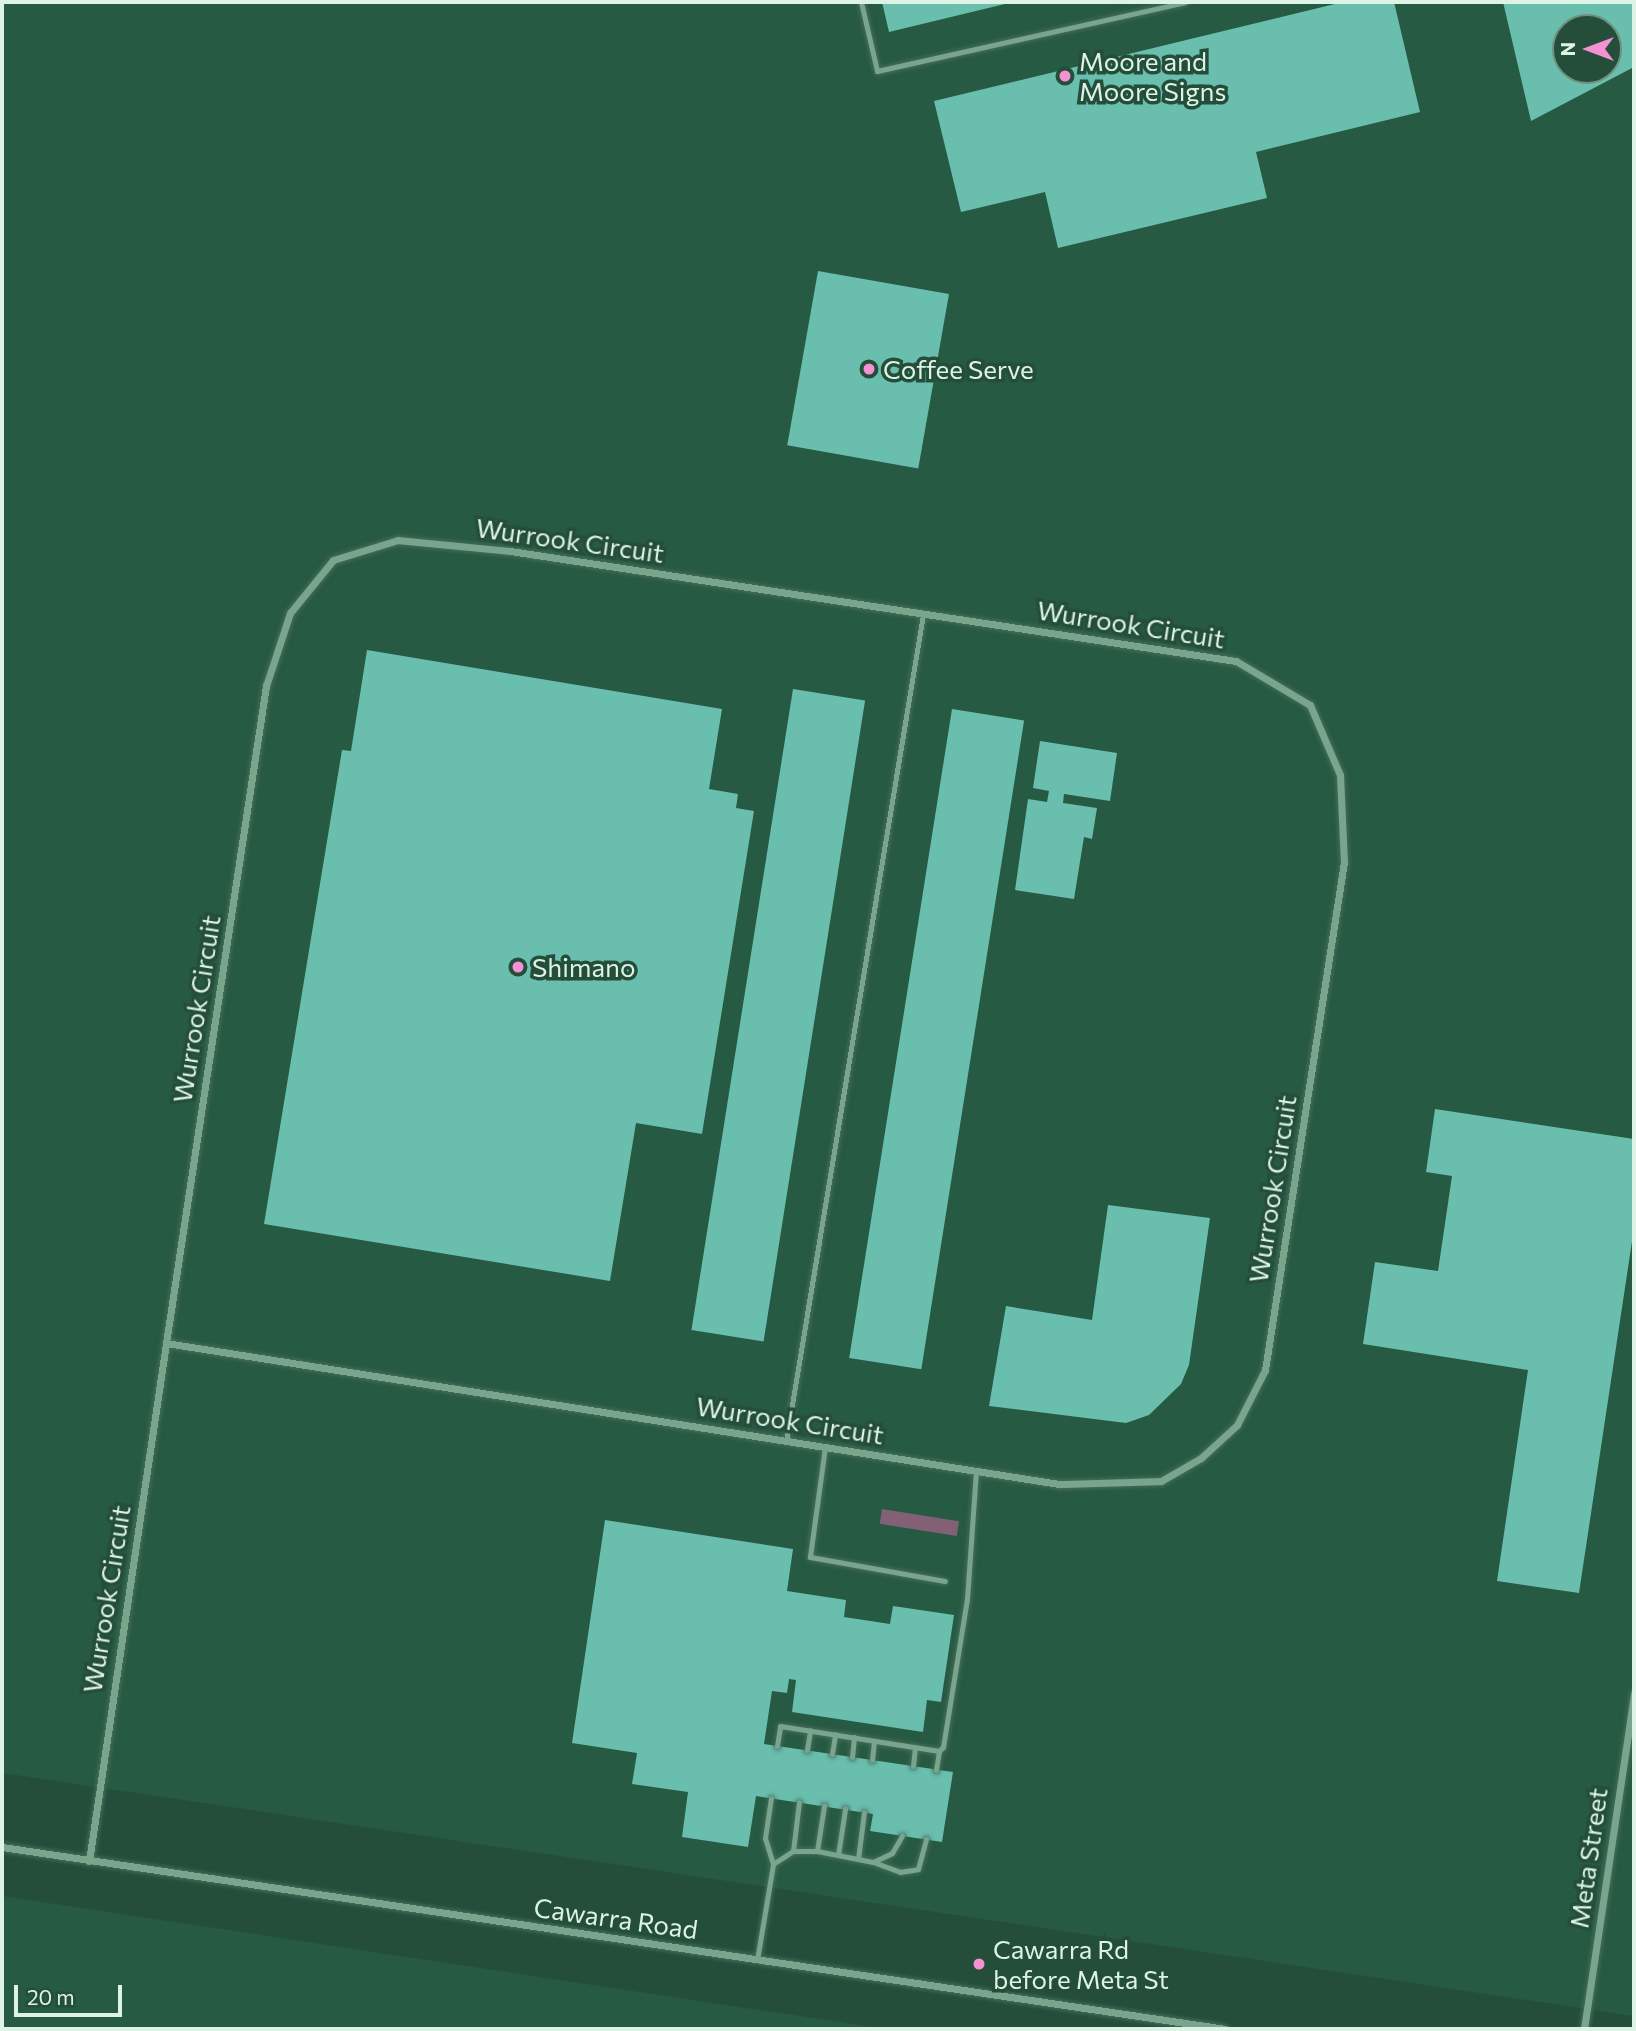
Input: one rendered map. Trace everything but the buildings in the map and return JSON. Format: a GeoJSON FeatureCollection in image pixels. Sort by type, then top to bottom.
{"type":"FeatureCollection","features":[{"type":"Feature","properties":{"kind":"street","name":"Wurrook Circuit"},"geometry":{"type":"LineString","coordinates":[[89,1861],[166,1343],[266,686],[290,612],[332,560],[398,540],[510,551],[1236,661],[1310,705],[1340,775],[1344,862],[1265,1370],[1243,1413],[1201,1458],[1161,1480],[1059,1484],[166,1343]]}},
{"type":"Feature","properties":{"kind":"street","name":"Meta Street"},"geometry":{"type":"LineString","coordinates":[[1584,2029],[1634,1693]]}},
{"type":"Feature","properties":{"kind":"street","name":"Cawarra Road"},"geometry":{"type":"LineString","coordinates":[[2,1847],[1225,2029]]}},
{"type":"Feature","properties":{"kind":"lane"},"geometry":{"type":"LineString","coordinates":[[861,2],[877,71],[1185,2]]}},
{"type":"Feature","properties":{"kind":"lane"},"geometry":{"type":"LineString","coordinates":[[786,1441],[923,614]]}},
{"type":"Feature","properties":{"kind":"lane"},"geometry":{"type":"LineString","coordinates":[[825,1447],[810,1557],[945,1581]]}},
{"type":"Feature","properties":{"kind":"lane"},"geometry":{"type":"LineString","coordinates":[[936,1770],[939,1751],[943,1747],[967,1599],[976,1471]]}},
{"type":"Feature","properties":{"kind":"lane"},"geometry":{"type":"LineString","coordinates":[[777,1746],[780,1726],[939,1751]]}},
{"type":"Feature","properties":{"kind":"lane"},"geometry":{"type":"LineString","coordinates":[[807,1750],[810,1730]]}},
{"type":"Feature","properties":{"kind":"lane"},"geometry":{"type":"LineString","coordinates":[[832,1754],[835,1734]]}},
{"type":"Feature","properties":{"kind":"lane"},"geometry":{"type":"LineString","coordinates":[[852,1757],[854,1737]]}},
{"type":"Feature","properties":{"kind":"lane"},"geometry":{"type":"LineString","coordinates":[[872,1760],[874,1741]]}},
{"type":"Feature","properties":{"kind":"lane"},"geometry":{"type":"LineString","coordinates":[[913,1766],[915,1747]]}},
{"type":"Feature","properties":{"kind":"lane"},"geometry":{"type":"LineString","coordinates":[[757,1960],[773,1864],[765,1838],[771,1798]]}},
{"type":"Feature","properties":{"kind":"lane"},"geometry":{"type":"LineString","coordinates":[[793,1851],[799,1802]]}},
{"type":"Feature","properties":{"kind":"lane"},"geometry":{"type":"LineString","coordinates":[[817,1851],[824,1806]]}},
{"type":"Feature","properties":{"kind":"lane"},"geometry":{"type":"LineString","coordinates":[[838,1855],[845,1809]]}},
{"type":"Feature","properties":{"kind":"lane"},"geometry":{"type":"LineString","coordinates":[[858,1859],[864,1812]]}},
{"type":"Feature","properties":{"kind":"lane"},"geometry":{"type":"LineString","coordinates":[[873,1862],[892,1853],[902,1836]]}},
{"type":"Feature","properties":{"kind":"lane"},"geometry":{"type":"LineString","coordinates":[[773,1864],[793,1851],[817,1851],[873,1862],[900,1872],[918,1869],[926,1839]]}},
{"type":"Feature","properties":{"kind":"shaded area"},"geometry":{"type":"Polygon","coordinates":[[[2,2],[1634,2],[1634,2016],[2,1773],[2,2]]]}},
{"type":"Feature","properties":{"kind":"shaded area"},"geometry":{"type":"Polygon","coordinates":[[[882,1509],[959,1521],[957,1536],[880,1524],[882,1509]]]}},
{"type":"Feature","properties":{"kind":"shaded area"},"geometry":{"type":"Polygon","coordinates":[[[2,1896],[886,2029],[2,2029],[2,1896]]]}},
{"type":"Feature","properties":{"kind":"place","name":"Moore and Moore Signs"},"geometry":{"type":"Point","coordinates":[1065,76]}},
{"type":"Feature","properties":{"kind":"place","name":"Coffee Serve"},"geometry":{"type":"Point","coordinates":[869,369]}},
{"type":"Feature","properties":{"kind":"place","name":"Shimano"},"geometry":{"type":"Point","coordinates":[518,967]}},
{"type":"Feature","properties":{"kind":"place","name":"Cawarra Rd before Meta St"},"geometry":{"type":"Point","coordinates":[979,1964]}}]}
